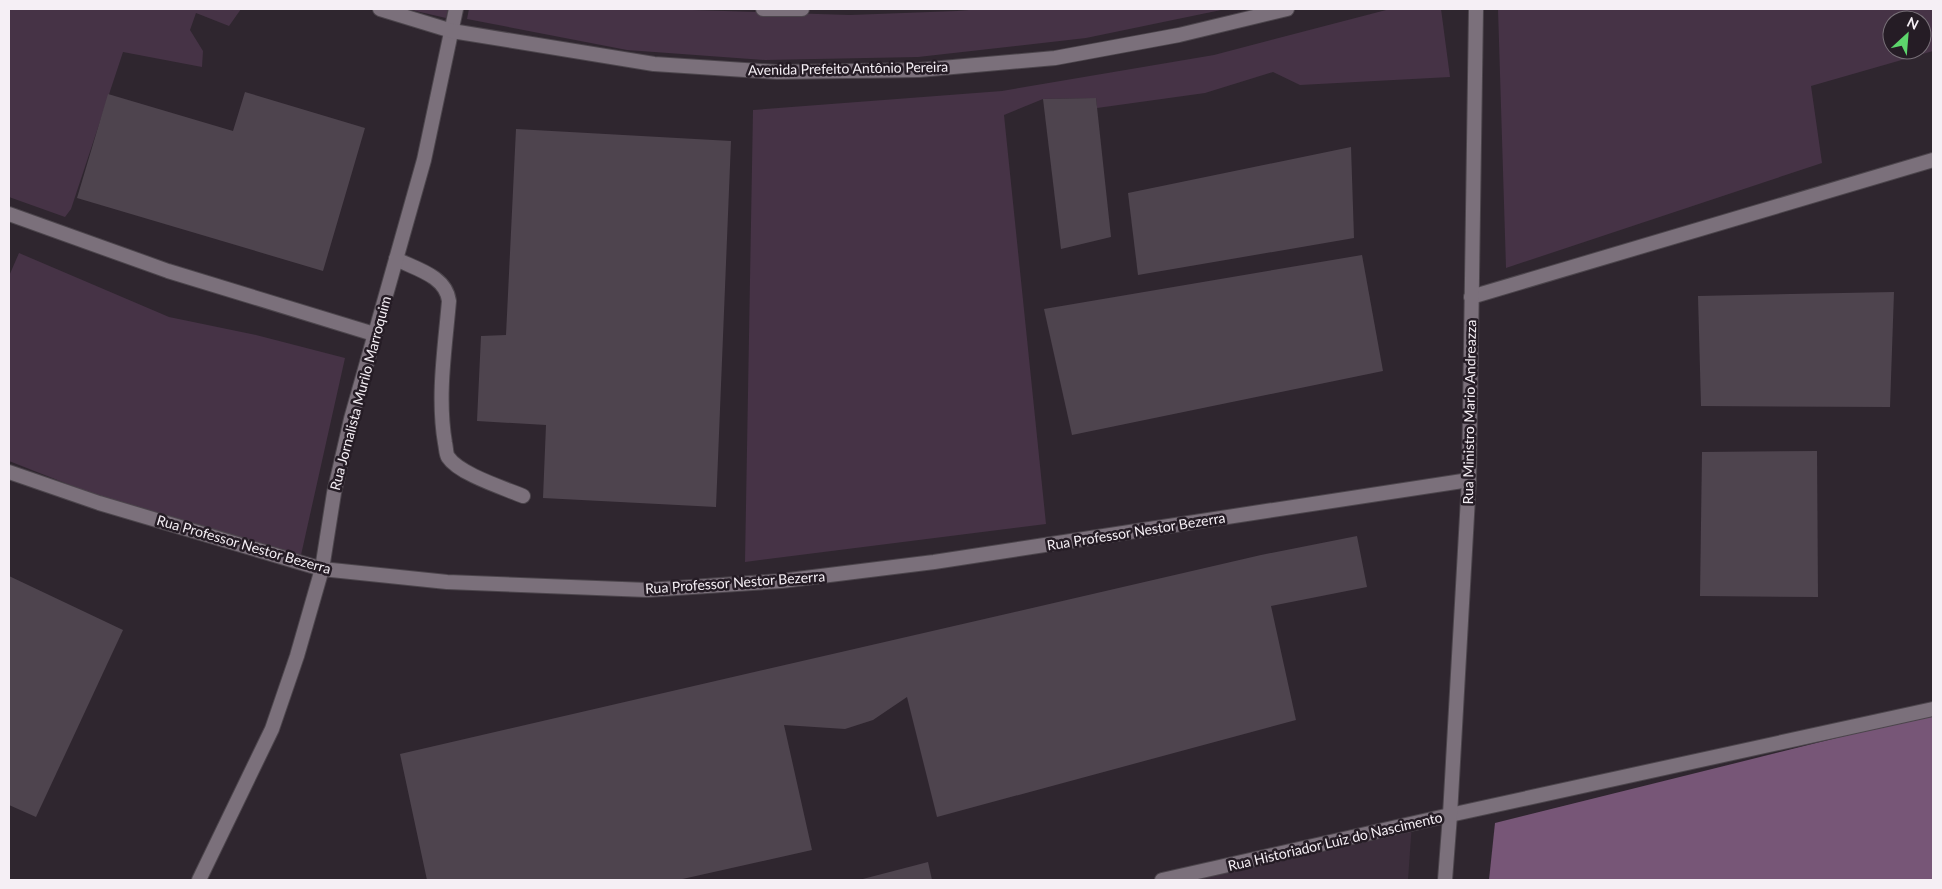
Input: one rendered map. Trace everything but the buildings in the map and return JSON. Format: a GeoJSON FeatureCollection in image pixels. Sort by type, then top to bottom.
{"type":"FeatureCollection","features":[{"type":"Feature","properties":{"kind":"street","name":"Avenida Prefeito Antônio Pereira"},"geometry":{"type":"LineString","coordinates":[[380,9],[452,31],[654,64],[777,72],[919,70],[1055,58],[1179,35],[1287,9]]}},
{"type":"Feature","properties":{"kind":"street","name":"Rua Jornalista Murilo Marroquim"},"geometry":{"type":"LineString","coordinates":[[199,880],[272,730],[297,656],[322,569],[334,493],[351,419],[424,160],[456,9]]}},
{"type":"Feature","properties":{"kind":"street"},"geometry":{"type":"LineString","coordinates":[[763,9],[802,9]]}},
{"type":"Feature","properties":{"kind":"street","name":"Rua Ministro Mario Andreazza"},"geometry":{"type":"LineString","coordinates":[[1444,880],[1450,815],[1469,480],[1476,9]]}},
{"type":"Feature","properties":{"kind":"street"},"geometry":{"type":"LineString","coordinates":[[1471,297],[1933,160]]}},
{"type":"Feature","properties":{"kind":"street"},"geometry":{"type":"LineString","coordinates":[[9,214],[168,271],[374,334]]}},
{"type":"Feature","properties":{"kind":"street"},"geometry":{"type":"LineString","coordinates":[[396,259],[440,280],[448,293],[450,301],[442,378],[444,432],[448,457],[460,468],[486,482],[523,496]]}},
{"type":"Feature","properties":{"kind":"street","name":"Rua Professor Nestor Bezerra"},"geometry":{"type":"LineString","coordinates":[[9,472],[99,503],[322,569],[447,582],[647,590],[781,581],[934,562],[1469,480]]}},
{"type":"Feature","properties":{"kind":"street","name":"Rua Historiador Luiz do Nascimento"},"geometry":{"type":"LineString","coordinates":[[1162,880],[1933,709]]}},
{"type":"Feature","properties":{"kind":"shaded area"},"geometry":{"type":"Polygon","coordinates":[[[9,9],[241,9],[229,26],[196,13],[190,30],[203,51],[202,67],[123,52],[71,209],[65,217],[9,197],[9,9]]]}},
{"type":"Feature","properties":{"kind":"shaded area"},"geometry":{"type":"Polygon","coordinates":[[[407,9],[448,9],[446,18],[407,9]]]}},
{"type":"Feature","properties":{"kind":"shaded area"},"geometry":{"type":"Polygon","coordinates":[[[469,9],[662,9],[850,15],[981,9],[1226,9],[1086,38],[918,57],[765,60],[627,50],[467,19],[469,9]]]}},
{"type":"Feature","properties":{"kind":"shaded area"},"geometry":{"type":"Polygon","coordinates":[[[1390,9],[1441,9],[1450,77],[1300,85],[1273,72],[1205,93],[1097,108],[1096,98],[1043,99],[1004,115],[1046,524],[745,562],[753,110],[1002,91],[1214,55],[1390,9]]]}},
{"type":"Feature","properties":{"kind":"shaded area"},"geometry":{"type":"Polygon","coordinates":[[[1498,9],[1933,9],[1933,51],[1932,10],[1882,10],[1882,60],[1902,60],[1811,86],[1822,163],[1506,268],[1498,9]]]}},
{"type":"Feature","properties":{"kind":"shaded area"},"geometry":{"type":"Polygon","coordinates":[[[19,253],[169,317],[256,335],[345,358],[301,555],[93,494],[9,461],[9,276],[19,253]]]}},
{"type":"Feature","properties":{"kind":"shaded area"},"geometry":{"type":"Polygon","coordinates":[[[1933,714],[1933,880],[1489,880],[1495,823],[1933,714]]]}},
{"type":"Feature","properties":{"kind":"shaded area"},"geometry":{"type":"Polygon","coordinates":[[[1412,823],[1408,880],[1169,880],[1412,823]]]}}]}
